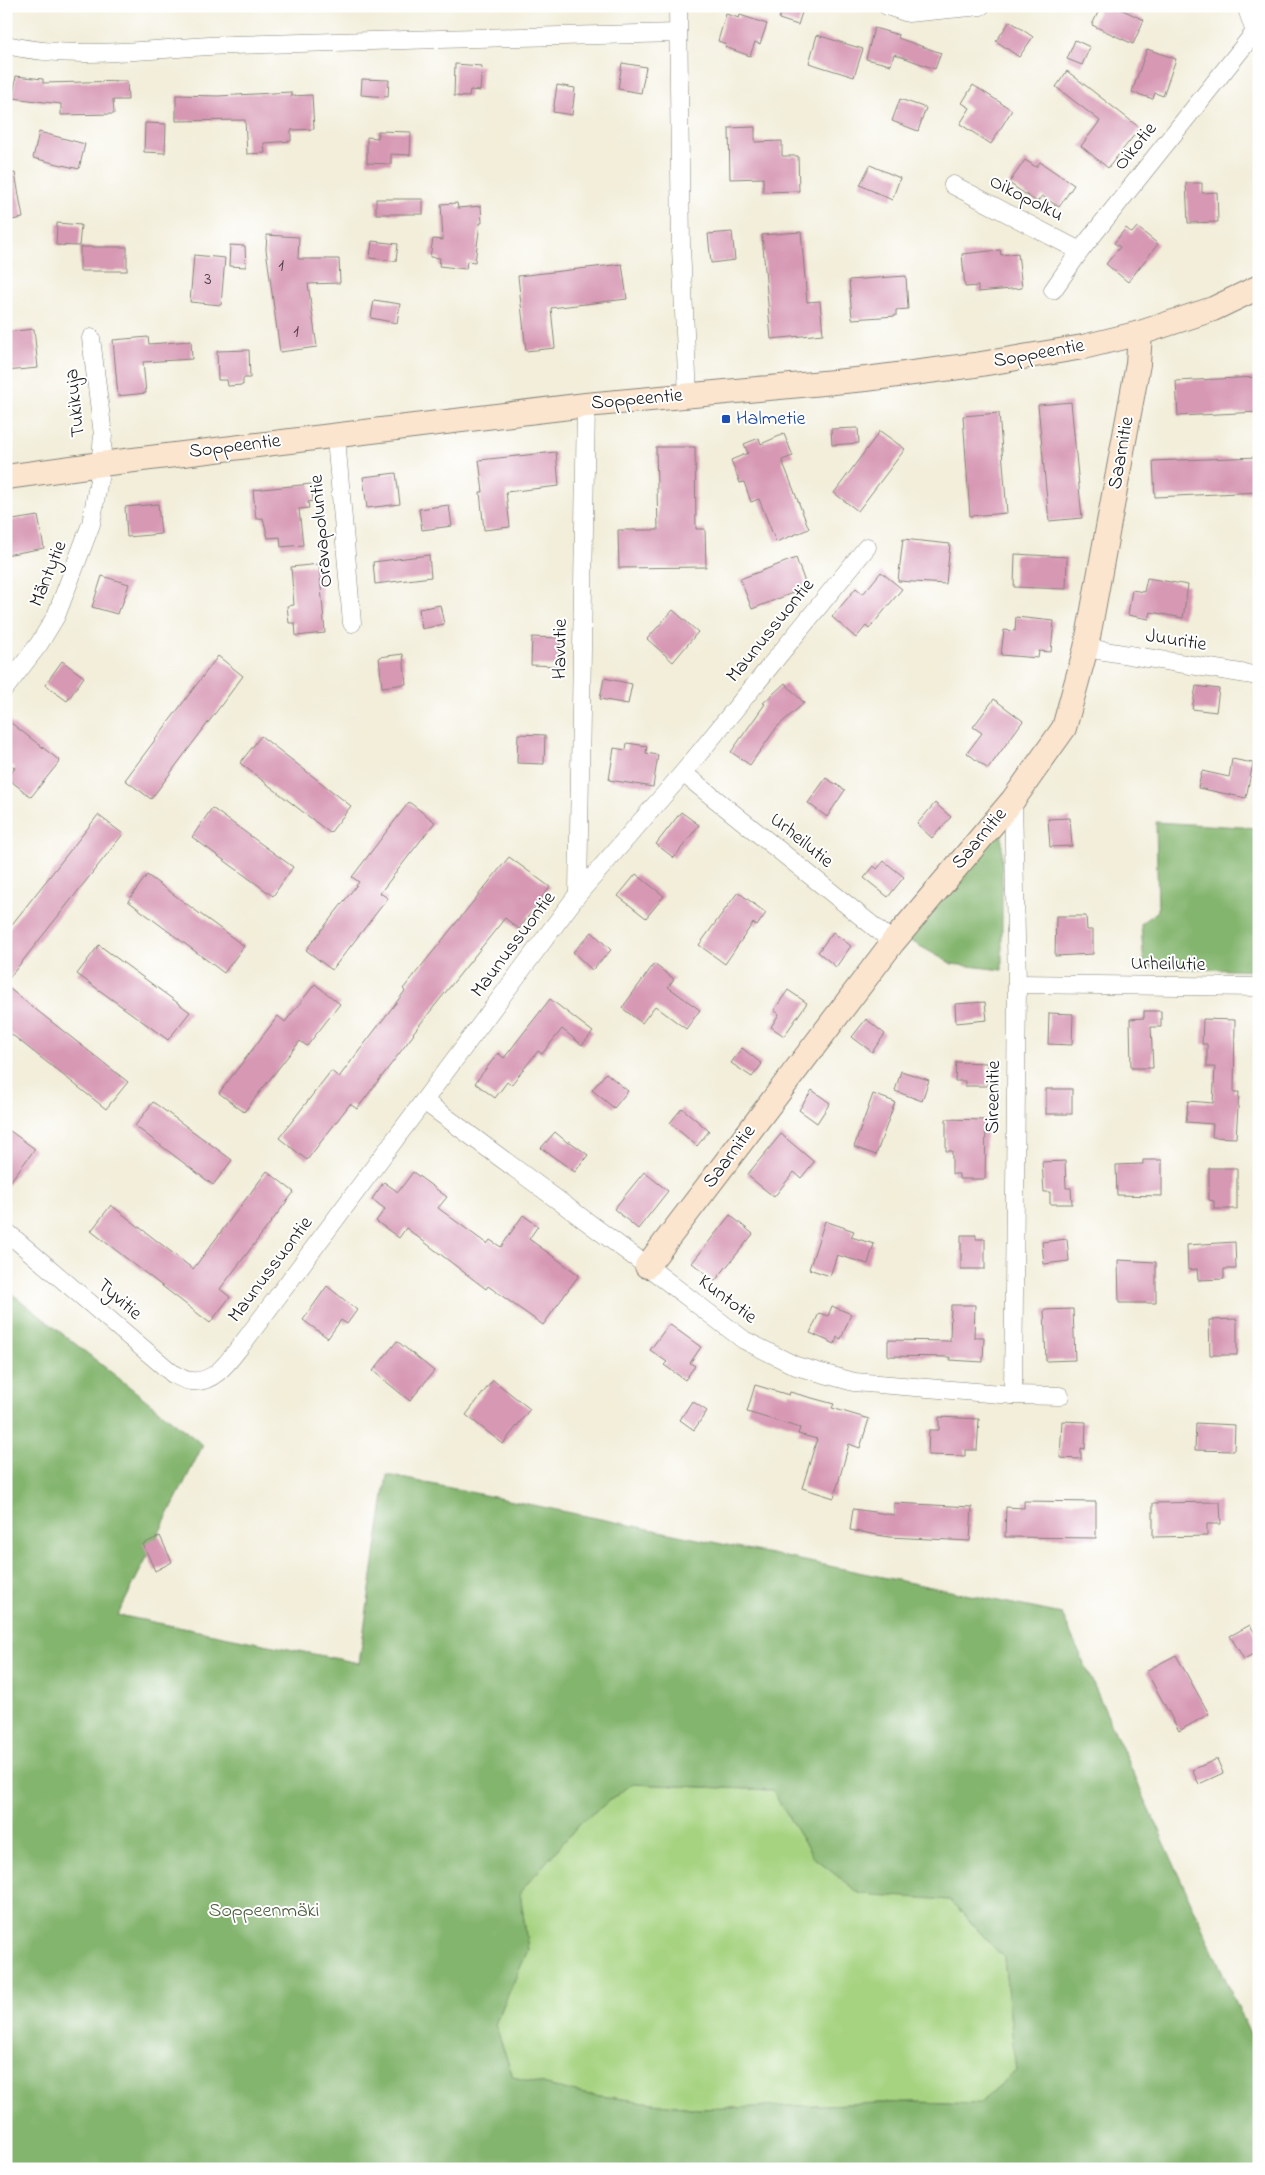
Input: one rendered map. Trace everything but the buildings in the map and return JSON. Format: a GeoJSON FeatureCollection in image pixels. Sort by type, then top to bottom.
{"type":"FeatureCollection","features":[{"type":"Feature","properties":{"kind":"main road","name":"Soppeentie"},"geometry":{"type":"LineString","coordinates":[[6,477],[586,405],[866,379],[975,365],[1083,347],[1140,333],[1213,309],[1259,287]]}},
{"type":"Feature","properties":{"kind":"main road","name":"Saarnitie"},"geometry":{"type":"LineString","coordinates":[[647,1266],[893,942],[1013,800],[1064,728],[1086,648],[1138,364],[1140,333]]}},
{"type":"Feature","properties":{"kind":"street"},"geometry":{"type":"LineString","coordinates":[[678,6],[681,247],[688,396]]}},
{"type":"Feature","properties":{"kind":"street"},"geometry":{"type":"LineString","coordinates":[[887,6],[908,13],[981,6]]}},
{"type":"Feature","properties":{"kind":"street"},"geometry":{"type":"LineString","coordinates":[[1246,6],[1257,34]]}},
{"type":"Feature","properties":{"kind":"street"},"geometry":{"type":"LineString","coordinates":[[6,45],[19,48],[84,53],[230,45],[678,33]]}},
{"type":"Feature","properties":{"kind":"street","name":"Oikotie"},"geometry":{"type":"LineString","coordinates":[[1054,290],[1080,251],[1257,34]]}},
{"type":"Feature","properties":{"kind":"street","name":"Oikopolku"},"geometry":{"type":"LineString","coordinates":[[953,185],[1080,251]]}},
{"type":"Feature","properties":{"kind":"street","name":"Tukikuja"},"geometry":{"type":"LineString","coordinates":[[91,338],[103,435],[101,464]]}},
{"type":"Feature","properties":{"kind":"street","name":"Havutie"},"geometry":{"type":"LineString","coordinates":[[578,894],[586,405]]}},
{"type":"Feature","properties":{"kind":"street","name":"Oravapoluntie"},"geometry":{"type":"LineString","coordinates":[[338,435],[337,450],[352,623]]}},
{"type":"Feature","properties":{"kind":"street","name":"Mäntytie"},"geometry":{"type":"LineString","coordinates":[[6,687],[39,644],[56,616],[92,524],[101,464]]}},
{"type":"Feature","properties":{"kind":"street","name":"Maunussuontie"},"geometry":{"type":"LineString","coordinates":[[208,1379],[222,1369],[243,1343],[578,894],[683,773],[867,547]]}},
{"type":"Feature","properties":{"kind":"street","name":"Juuritie"},"geometry":{"type":"LineString","coordinates":[[1086,648],[1259,676]]}},
{"type":"Feature","properties":{"kind":"street","name":"Urheilutie"},"geometry":{"type":"LineString","coordinates":[[683,773],[893,942]]}},
{"type":"Feature","properties":{"kind":"street","name":"Sireenitie"},"geometry":{"type":"LineString","coordinates":[[1013,800],[1017,984],[1013,1395]]}},
{"type":"Feature","properties":{"kind":"street","name":"Urheilutie"},"geometry":{"type":"LineString","coordinates":[[1017,984],[1259,987]]}},
{"type":"Feature","properties":{"kind":"street","name":"Kuntotie"},"geometry":{"type":"LineString","coordinates":[[424,1101],[744,1340],[796,1366],[854,1382],[1013,1395],[1060,1396]]}},
{"type":"Feature","properties":{"kind":"street","name":"Tyvitie"},"geometry":{"type":"LineString","coordinates":[[9,1234],[173,1374],[191,1381],[208,1379]]}},
{"type":"Feature","properties":{"kind":"green space"},"geometry":{"type":"Polygon","coordinates":[[[1002,812],[1002,970],[952,964],[909,940],[1002,812]]]}},
{"type":"Feature","properties":{"kind":"green space"},"geometry":{"type":"Polygon","coordinates":[[[1156,822],[1259,828],[1259,971],[1144,967],[1141,924],[1158,911],[1156,822]]]}},
{"type":"Feature","properties":{"kind":"green space","name":"Soppeenmäki"},"geometry":{"type":"Polygon","coordinates":[[[6,1289],[203,1445],[118,1615],[359,1663],[387,1475],[1062,1614],[1252,2038],[1259,2035],[1259,2169],[6,2169],[6,1289]],[[632,1784],[581,1822],[520,1892],[528,1950],[495,2024],[513,2077],[584,2094],[699,2109],[913,2102],[979,2104],[1016,2071],[1004,1958],[950,1900],[860,1894],[813,1857],[772,1790],[632,1784]]]}},
{"type":"Feature","properties":{"kind":"green space"},"geometry":{"type":"Polygon","coordinates":[[[632,1784],[772,1790],[813,1857],[860,1893],[950,1900],[1004,1958],[1016,2071],[979,2104],[913,2102],[699,2109],[584,2094],[513,2077],[495,2024],[528,1950],[520,1892],[581,1822],[632,1784]]]}},
{"type":"Feature","properties":{"kind":"place","name":"Halmetie"},"geometry":{"type":"Point","coordinates":[726,419]}}]}
